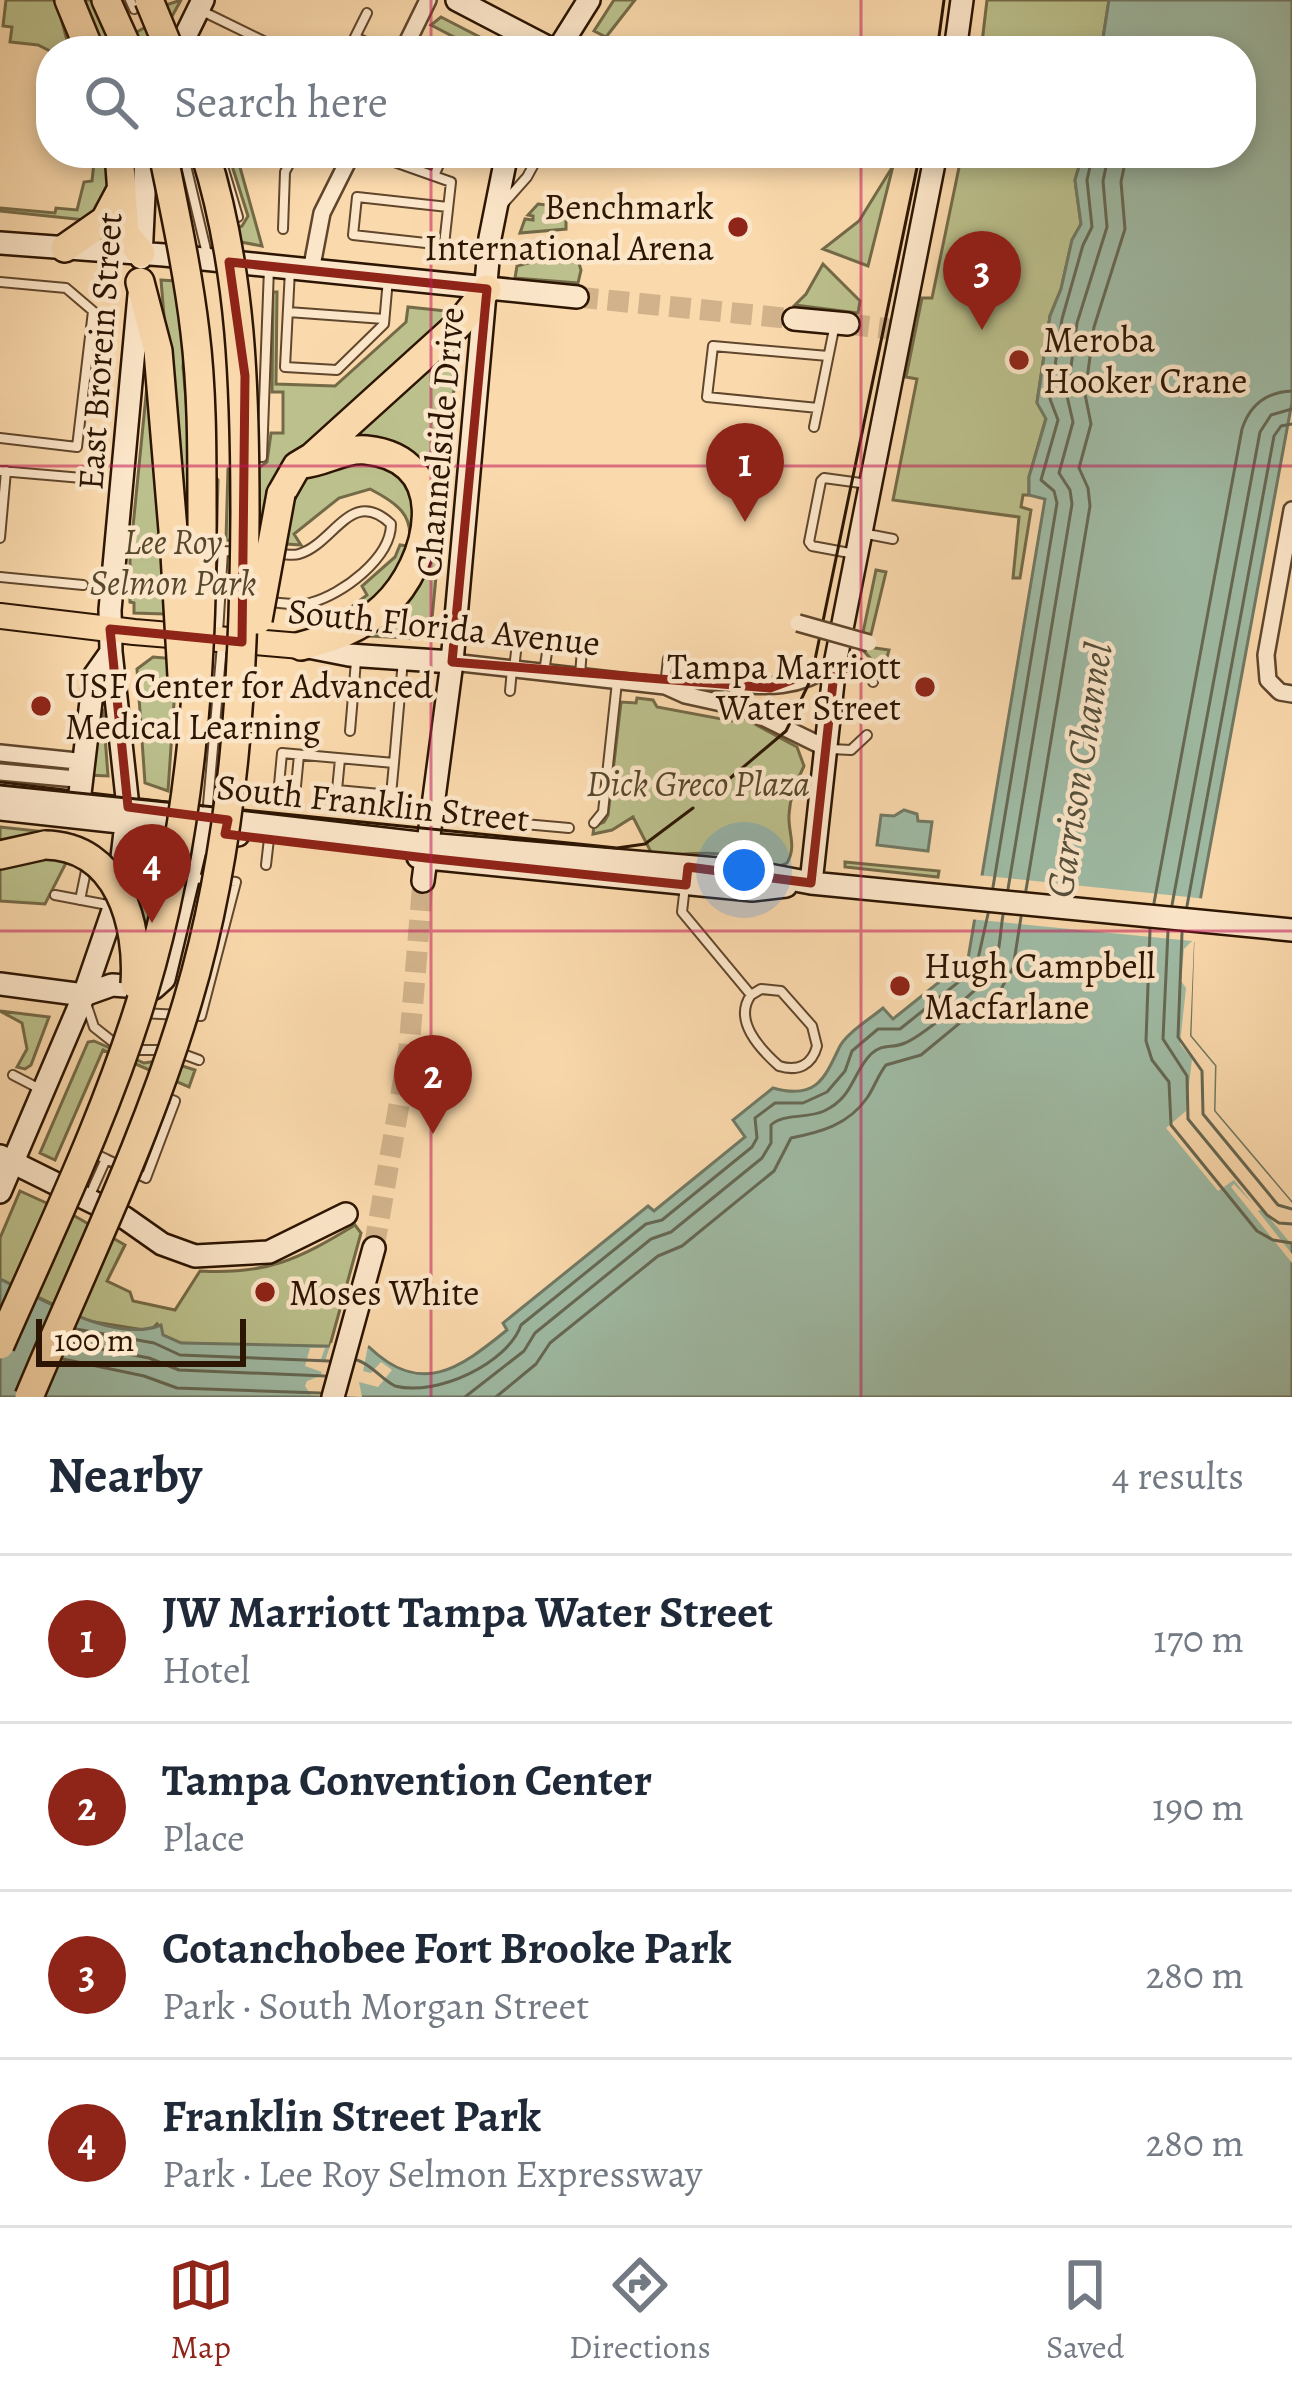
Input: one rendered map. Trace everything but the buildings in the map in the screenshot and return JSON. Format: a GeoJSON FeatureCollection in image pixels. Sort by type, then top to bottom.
{"type":"FeatureCollection","features":[{"type":"Feature","properties":{"kind":"highway"},"geometry":{"type":"LineString","coordinates":[[69,0],[85,36]]}},
{"type":"Feature","properties":{"kind":"highway"},"geometry":{"type":"LineString","coordinates":[[106,0],[122,36]]}},
{"type":"Feature","properties":{"kind":"highway"},"geometry":{"type":"LineString","coordinates":[[149,0],[167,36]]}},
{"type":"Feature","properties":{"kind":"highway"},"geometry":{"type":"LineString","coordinates":[[121,168],[125,234],[141,253]]}},
{"type":"Feature","properties":{"kind":"highway"},"geometry":{"type":"LineString","coordinates":[[0,1345],[126,1030],[166,906],[190,761],[202,570],[200,387],[189,286],[166,168]]}},
{"type":"Feature","properties":{"kind":"highway"},"geometry":{"type":"LineString","coordinates":[[209,168],[227,246],[245,376],[238,725]]}},
{"type":"Feature","properties":{"kind":"highway"},"geometry":{"type":"LineString","coordinates":[[65,248],[105,220],[123,184]]}},
{"type":"Feature","properties":{"kind":"highway"},"geometry":{"type":"LineString","coordinates":[[140,282],[162,378],[190,761]]}},
{"type":"Feature","properties":{"kind":"highway"},"geometry":{"type":"LineString","coordinates":[[304,464],[460,324],[487,289]]}},
{"type":"Feature","properties":{"kind":"highway"},"geometry":{"type":"LineString","coordinates":[[29,1397],[132,1152],[188,1000],[219,868],[238,725],[281,494],[297,466],[356,450],[391,458],[417,482],[428,519],[417,562],[388,603],[349,631],[302,646]]}},
{"type":"Feature","properties":{"kind":"highway"},"geometry":{"type":"LineString","coordinates":[[0,855],[45,845],[66,847],[88,858],[123,896],[135,936],[126,1030]]}},
{"type":"Feature","properties":{"kind":"main road","name":"South Florida Avenue"},"geometry":{"type":"LineString","coordinates":[[0,616],[110,640],[302,646]]}},
{"type":"Feature","properties":{"kind":"street"},"geometry":{"type":"LineString","coordinates":[[410,36],[428,0]]}},
{"type":"Feature","properties":{"kind":"street"},"geometry":{"type":"LineString","coordinates":[[457,0],[527,36]]}},
{"type":"Feature","properties":{"kind":"street"},"geometry":{"type":"LineString","coordinates":[[566,36],[589,0]]}},
{"type":"Feature","properties":{"kind":"street"},"geometry":{"type":"LineString","coordinates":[[958,36],[962,2]]}},
{"type":"Feature","properties":{"kind":"street"},"geometry":{"type":"LineString","coordinates":[[183,36],[201,5]]}},
{"type":"Feature","properties":{"kind":"street","name":"East Brorein Street"},"geometry":{"type":"LineString","coordinates":[[5,1172],[84,995],[115,907],[128,816],[110,640],[145,168]]}},
{"type":"Feature","properties":{"kind":"street"},"geometry":{"type":"LineString","coordinates":[[290,268],[344,168]]}},
{"type":"Feature","properties":{"kind":"street","name":"Channelside Drive"},"geometry":{"type":"LineString","coordinates":[[425,861],[447,747],[494,213],[504,168]]}},
{"type":"Feature","properties":{"kind":"street"},"geometry":{"type":"LineString","coordinates":[[811,883],[835,664],[870,484],[893,330],[932,168]]}},
{"type":"Feature","properties":{"kind":"street"},"geometry":{"type":"LineString","coordinates":[[0,243],[577,297]]}},
{"type":"Feature","properties":{"kind":"street"},"geometry":{"type":"LineString","coordinates":[[794,319],[842,323]]}},
{"type":"Feature","properties":{"kind":"street"},"geometry":{"type":"LineString","coordinates":[[1292,510],[1266,655],[1268,680],[1280,692],[1292,694]]}},
{"type":"Feature","properties":{"kind":"street"},"geometry":{"type":"LineString","coordinates":[[799,623],[869,643]]}},
{"type":"Feature","properties":{"kind":"street"},"geometry":{"type":"LineString","coordinates":[[79,802],[94,676],[110,640]]}},
{"type":"Feature","properties":{"kind":"street","name":"South Florida Avenue"},"geometry":{"type":"LineString","coordinates":[[302,646],[357,656],[665,686],[744,708],[824,747]]}},
{"type":"Feature","properties":{"kind":"street","name":"South Florida Avenue"},"geometry":{"type":"LineString","coordinates":[[665,686],[686,681],[770,688],[811,679],[835,664]]}},
{"type":"Feature","properties":{"kind":"street"},"geometry":{"type":"LineString","coordinates":[[0,753],[77,761],[76,779],[0,772]]}},
{"type":"Feature","properties":{"kind":"street","name":"South Franklin Street"},"geometry":{"type":"LineString","coordinates":[[0,794],[79,802],[128,816]]}},
{"type":"Feature","properties":{"kind":"street","name":"South Franklin Street"},"geometry":{"type":"LineString","coordinates":[[0,809],[128,816],[270,832],[425,861],[687,876],[753,872],[811,883],[1292,930]]}},
{"type":"Feature","properties":{"kind":"street"},"geometry":{"type":"LineString","coordinates":[[0,984],[84,995],[112,985],[154,988],[164,979],[197,845],[211,825]]}},
{"type":"Feature","properties":{"kind":"street"},"geometry":{"type":"LineString","coordinates":[[5,1172],[88,1199],[162,1244],[195,1256],[269,1252],[346,1214]]}},
{"type":"Feature","properties":{"kind":"street"},"geometry":{"type":"LineString","coordinates":[[333,1397],[374,1248]]}},
{"type":"Feature","properties":{"kind":"lane"},"geometry":{"type":"LineString","coordinates":[[130,0],[134,9],[149,0]]}},
{"type":"Feature","properties":{"kind":"lane"},"geometry":{"type":"LineString","coordinates":[[201,5],[257,36]]}},
{"type":"Feature","properties":{"kind":"lane"},"geometry":{"type":"LineString","coordinates":[[356,36],[367,13]]}},
{"type":"Feature","properties":{"kind":"lane"},"geometry":{"type":"LineString","coordinates":[[187,168],[208,259]]}},
{"type":"Feature","properties":{"kind":"lane"},"geometry":{"type":"LineString","coordinates":[[201,228],[238,217],[223,168]]}},
{"type":"Feature","properties":{"kind":"lane"},"geometry":{"type":"LineString","coordinates":[[283,229],[287,168]]}},
{"type":"Feature","properties":{"kind":"lane"},"geometry":{"type":"LineString","coordinates":[[418,168],[451,182],[444,245],[353,235],[357,197],[448,207]]}},
{"type":"Feature","properties":{"kind":"lane"},"geometry":{"type":"LineString","coordinates":[[434,176],[437,168]]}},
{"type":"Feature","properties":{"kind":"lane"},"geometry":{"type":"LineString","coordinates":[[494,213],[518,190],[531,168]]}},
{"type":"Feature","properties":{"kind":"lane"},"geometry":{"type":"LineString","coordinates":[[290,268],[285,368],[337,370],[383,324],[388,278]]}},
{"type":"Feature","properties":{"kind":"lane"},"geometry":{"type":"LineString","coordinates":[[235,458],[262,457],[290,268]]}},
{"type":"Feature","properties":{"kind":"lane"},"geometry":{"type":"LineString","coordinates":[[0,282],[66,288],[93,311],[77,447],[0,438]]}},
{"type":"Feature","properties":{"kind":"lane"},"geometry":{"type":"LineString","coordinates":[[288,312],[384,319]]}},
{"type":"Feature","properties":{"kind":"lane"},"geometry":{"type":"LineString","coordinates":[[814,427],[828,356],[842,323]]}},
{"type":"Feature","properties":{"kind":"lane"},"geometry":{"type":"LineString","coordinates":[[818,408],[707,397],[713,346],[828,356]]}},
{"type":"Feature","properties":{"kind":"lane"},"geometry":{"type":"LineString","coordinates":[[0,538],[3,471],[94,479]]}},
{"type":"Feature","properties":{"kind":"lane"},"geometry":{"type":"LineString","coordinates":[[870,484],[824,478],[809,542],[812,546],[893,539]]}},
{"type":"Feature","properties":{"kind":"lane"},"geometry":{"type":"LineString","coordinates":[[211,825],[220,640],[221,596],[223,551],[299,554],[366,510],[391,524],[384,553],[314,602],[221,596]]}},
{"type":"Feature","properties":{"kind":"lane"},"geometry":{"type":"LineString","coordinates":[[0,577],[83,585]]}},
{"type":"Feature","properties":{"kind":"lane"},"geometry":{"type":"LineString","coordinates":[[510,692],[517,643]]}},
{"type":"Feature","properties":{"kind":"lane"},"geometry":{"type":"LineString","coordinates":[[544,672],[548,646]]}},
{"type":"Feature","properties":{"kind":"lane"},"geometry":{"type":"LineString","coordinates":[[580,676],[582,649]]}},
{"type":"Feature","properties":{"kind":"lane"},"geometry":{"type":"LineString","coordinates":[[350,731],[357,656]]}},
{"type":"Feature","properties":{"kind":"lane"},"geometry":{"type":"LineString","coordinates":[[340,758],[337,790],[391,795],[403,658]]}},
{"type":"Feature","properties":{"kind":"lane"},"geometry":{"type":"LineString","coordinates":[[665,686],[668,658]]}},
{"type":"Feature","properties":{"kind":"lane"},"geometry":{"type":"LineString","coordinates":[[835,664],[850,659],[860,662],[873,682]]}},
{"type":"Feature","properties":{"kind":"lane"},"geometry":{"type":"LineString","coordinates":[[595,823],[603,812],[618,680]]}},
{"type":"Feature","properties":{"kind":"lane"},"geometry":{"type":"LineString","coordinates":[[824,747],[850,750],[867,734]]}},
{"type":"Feature","properties":{"kind":"lane"},"geometry":{"type":"LineString","coordinates":[[299,755],[296,786],[279,784],[282,753],[394,763]]}},
{"type":"Feature","properties":{"kind":"lane"},"geometry":{"type":"LineString","coordinates":[[509,815],[513,823],[568,828]]}},
{"type":"Feature","properties":{"kind":"lane"},"geometry":{"type":"LineString","coordinates":[[266,865],[270,832]]}},
{"type":"Feature","properties":{"kind":"lane"},"geometry":{"type":"LineString","coordinates":[[80,900],[90,855]]}},
{"type":"Feature","properties":{"kind":"lane"},"geometry":{"type":"LineString","coordinates":[[687,876],[682,911],[751,995]]}},
{"type":"Feature","properties":{"kind":"lane"},"geometry":{"type":"LineString","coordinates":[[84,995],[94,1027],[126,1030],[201,1016],[236,882],[188,878]]}},
{"type":"Feature","properties":{"kind":"lane"},"geometry":{"type":"LineString","coordinates":[[55,895],[115,907]]}},
{"type":"Feature","properties":{"kind":"lane"},"geometry":{"type":"LineString","coordinates":[[132,987],[126,1030],[143,1052],[169,1050],[199,1060]]}},
{"type":"Feature","properties":{"kind":"lane"},"geometry":{"type":"LineString","coordinates":[[761,989],[781,991],[812,1026],[818,1046],[808,1063],[789,1069],[771,1059],[744,1022],[742,1011],[751,995],[761,989]]}},
{"type":"Feature","properties":{"kind":"lane"},"geometry":{"type":"LineString","coordinates":[[132,1082],[111,1072],[78,1146],[146,1178],[175,1101],[154,1092]]}},
{"type":"Feature","properties":{"kind":"lane"},"geometry":{"type":"LineString","coordinates":[[13,1075],[42,1090]]}},
{"type":"Feature","properties":{"kind":"lane"},"geometry":{"type":"LineString","coordinates":[[88,1199],[106,1159]]}},
{"type":"Feature","properties":{"kind":"highlighted area"},"geometry":{"type":"Polygon","coordinates":[[[229,262],[487,289],[452,662],[770,688],[835,664],[811,883],[688,867],[686,885],[426,858],[225,834],[228,820],[128,807],[110,629],[242,642],[245,376],[229,262]]]}},
{"type":"Feature","properties":{"kind":"green space"},"geometry":{"type":"Polygon","coordinates":[[[6,0],[56,0],[66,36],[36,36],[36,45],[10,42],[12,27],[3,26],[6,0]]]}},
{"type":"Feature","properties":{"kind":"green space"},"geometry":{"type":"Polygon","coordinates":[[[79,0],[95,0],[113,36],[95,36],[79,0]]]}},
{"type":"Feature","properties":{"kind":"green space"},"geometry":{"type":"Polygon","coordinates":[[[181,0],[161,36],[130,36],[169,14],[166,5],[181,0]]]}},
{"type":"Feature","properties":{"kind":"green space"},"geometry":{"type":"Polygon","coordinates":[[[614,0],[635,0],[607,36],[594,31],[614,0]]]}},
{"type":"Feature","properties":{"kind":"green space"},"geometry":{"type":"Polygon","coordinates":[[[987,0],[1109,0],[1103,36],[983,36],[987,0]]]}},
{"type":"Feature","properties":{"kind":"green space"},"geometry":{"type":"Polygon","coordinates":[[[441,17],[478,36],[452,36],[431,25],[441,17]]]}},
{"type":"Feature","properties":{"kind":"green space"},"geometry":{"type":"Polygon","coordinates":[[[93,168],[107,168],[108,203],[85,220],[0,211],[77,210],[84,182],[92,181],[93,168]]]}},
{"type":"Feature","properties":{"kind":"green space"},"geometry":{"type":"Polygon","coordinates":[[[233,168],[240,168],[262,246],[214,237],[242,226],[248,216],[233,168]]]}},
{"type":"Feature","properties":{"kind":"green space"},"geometry":{"type":"Polygon","coordinates":[[[892,168],[868,266],[823,249],[859,221],[892,168]]]}},
{"type":"Feature","properties":{"kind":"green space"},"geometry":{"type":"Polygon","coordinates":[[[959,168],[1079,168],[1075,180],[1081,224],[1050,316],[1037,402],[1046,418],[1029,477],[1029,495],[1023,495],[1021,507],[1031,510],[1020,578],[1013,578],[1019,517],[893,500],[917,379],[906,377],[922,298],[932,298],[959,168]]]}},
{"type":"Feature","properties":{"kind":"green space"},"geometry":{"type":"Polygon","coordinates":[[[538,204],[566,207],[566,229],[520,233],[525,219],[533,220],[528,215],[538,204]]]}},
{"type":"Feature","properties":{"kind":"green space"},"geometry":{"type":"Polygon","coordinates":[[[575,250],[581,270],[578,283],[515,278],[517,266],[575,250]]]}},
{"type":"Feature","properties":{"kind":"green space"},"geometry":{"type":"Polygon","coordinates":[[[823,264],[860,301],[858,313],[795,305],[823,264]]]}},
{"type":"Feature","properties":{"kind":"green space","name":"Lee Roy Selmon Park"},"geometry":{"type":"Polygon","coordinates":[[[161,280],[190,282],[183,367],[190,445],[218,480],[215,588],[197,598],[196,615],[134,613],[130,602],[149,365],[168,364],[161,280]]]}},
{"type":"Feature","properties":{"kind":"green space"},"geometry":{"type":"Polygon","coordinates":[[[273,292],[277,292],[276,384],[335,386],[406,322],[408,307],[456,312],[459,336],[431,629],[413,638],[367,636],[345,612],[367,595],[362,586],[395,557],[400,545],[408,546],[406,518],[370,489],[339,498],[294,534],[301,545],[226,540],[228,469],[260,467],[267,462],[271,433],[283,433],[283,392],[272,392],[273,292]]]}},
{"type":"Feature","properties":{"kind":"green space"},"geometry":{"type":"Polygon","coordinates":[[[876,570],[886,572],[868,647],[889,650],[883,672],[860,647],[876,570]]]}},
{"type":"Feature","properties":{"kind":"green space"},"geometry":{"type":"Polygon","coordinates":[[[153,657],[177,659],[168,791],[145,783],[137,669],[153,657]]]}},
{"type":"Feature","properties":{"kind":"green space","name":"Dick Greco Plaza"},"geometry":{"type":"Polygon","coordinates":[[[637,698],[653,700],[657,707],[732,721],[740,716],[797,747],[804,766],[791,802],[792,845],[787,863],[769,867],[708,853],[653,856],[633,817],[612,830],[593,834],[594,826],[608,815],[621,702],[636,703],[637,698]]]}},
{"type":"Feature","properties":{"kind":"green space"},"geometry":{"type":"Polygon","coordinates":[[[97,707],[103,710],[108,776],[87,775],[97,707]]]}},
{"type":"Feature","properties":{"kind":"green space"},"geometry":{"type":"Polygon","coordinates":[[[0,827],[74,835],[68,859],[45,904],[0,901],[0,827]]]}},
{"type":"Feature","properties":{"kind":"green space"},"geometry":{"type":"Polygon","coordinates":[[[146,851],[186,855],[130,981],[121,971],[146,851]]]}},
{"type":"Feature","properties":{"kind":"green space"},"geometry":{"type":"Polygon","coordinates":[[[845,862],[939,871],[938,877],[845,867],[845,862]]]}},
{"type":"Feature","properties":{"kind":"green space"},"geometry":{"type":"Polygon","coordinates":[[[0,1011],[49,1017],[31,1065],[25,1069],[17,1067],[27,1049],[22,1023],[0,1011]]]}},
{"type":"Feature","properties":{"kind":"green space"},"geometry":{"type":"Polygon","coordinates":[[[88,1042],[144,1063],[164,1060],[195,1070],[189,1087],[103,1050],[55,1160],[40,1153],[88,1042]]]}},
{"type":"Feature","properties":{"kind":"green space"},"geometry":{"type":"Polygon","coordinates":[[[20,1191],[125,1245],[107,1281],[130,1292],[133,1301],[175,1310],[200,1271],[245,1270],[282,1262],[355,1225],[361,1233],[329,1349],[181,1343],[163,1335],[157,1324],[150,1331],[88,1321],[0,1279],[0,1238],[20,1191]]]}},
{"type":"Feature","properties":{"kind":"water","name":"Garrison Channel"},"geometry":{"type":"Polygon","coordinates":[[[1109,0],[1292,0],[1292,402],[1193,939],[1190,1036],[1215,1066],[1214,1111],[1292,1203],[1292,1397],[0,1397],[0,1279],[102,1324],[123,1329],[161,1325],[163,1335],[181,1343],[369,1347],[406,1371],[423,1374],[456,1366],[507,1330],[503,1323],[648,1206],[654,1211],[745,1137],[733,1120],[773,1088],[799,1091],[816,1085],[858,1027],[883,1008],[893,1019],[968,959],[1045,499],[1029,495],[1029,477],[1046,419],[1037,403],[1050,316],[1081,224],[1075,180],[1079,168],[1256,168],[1256,36],[1103,36],[1109,0]]]}},
{"type":"Feature","properties":{"kind":"water"},"geometry":{"type":"Polygon","coordinates":[[[904,810],[917,814],[918,821],[932,822],[928,851],[877,845],[881,815],[894,816],[904,810]]]}},
{"type":"Feature","properties":{"kind":"pier"},"geometry":{"type":"Polygon","coordinates":[[[977,875],[1207,899],[1199,942],[1194,942],[1190,1036],[1215,1066],[1214,1111],[1292,1203],[1292,1245],[1262,1209],[1258,1211],[1292,1254],[1292,1263],[1231,1187],[1234,1184],[1253,1204],[1234,1180],[1218,1191],[1166,1128],[1186,1111],[1192,1059],[1180,1044],[1186,988],[1181,981],[1184,949],[1192,941],[969,919],[977,875]]]}},
{"type":"Feature","properties":{"kind":"pier"},"geometry":{"type":"Polygon","coordinates":[[[369,1341],[363,1371],[371,1373],[381,1362],[392,1370],[378,1387],[359,1382],[362,1397],[311,1395],[307,1381],[322,1372],[305,1366],[310,1348],[325,1348],[321,1359],[325,1361],[331,1343],[369,1341]]]}},
{"type":"Feature","properties":{"kind":"tunnel"},"geometry":{"type":"LineString","coordinates":[[577,297],[794,319]]}},
{"type":"Feature","properties":{"kind":"tunnel"},"geometry":{"type":"LineString","coordinates":[[848,324],[889,329]]}},
{"type":"Feature","properties":{"kind":"tunnel"},"geometry":{"type":"LineString","coordinates":[[374,1248],[409,1048],[423,881]]}},
{"type":"Feature","properties":{"kind":"tram line"},"geometry":{"type":"LineString","coordinates":[[939,36],[944,0]]}},
{"type":"Feature","properties":{"kind":"tram line"},"geometry":{"type":"LineString","coordinates":[[728,780],[786,731],[811,679],[917,168]]}},
{"type":"Feature","properties":{"kind":"tram line"},"geometry":{"type":"LineString","coordinates":[[0,785],[617,848],[645,844],[693,808]]}},
{"type":"Feature","properties":{"kind":"place","name":"Benchmark International Arena"},"geometry":{"type":"Point","coordinates":[738,227]}},
{"type":"Feature","properties":{"kind":"place","name":"Cotanchobee Fort Brooke Park"},"geometry":{"type":"Point","coordinates":[982,330]}},
{"type":"Feature","properties":{"kind":"place","name":"Meroba Hooker Crane"},"geometry":{"type":"Point","coordinates":[1019,360]}},
{"type":"Feature","properties":{"kind":"place","name":"JW Marriott Tampa Water Street"},"geometry":{"type":"Point","coordinates":[745,522]}},
{"type":"Feature","properties":{"kind":"place","name":"Tampa Marriott Water Street"},"geometry":{"type":"Point","coordinates":[925,687]}},
{"type":"Feature","properties":{"kind":"place","name":"USF Center for Advanced Medical Learning"},"geometry":{"type":"Point","coordinates":[41,706]}},
{"type":"Feature","properties":{"kind":"place","name":"Franklin Street Park"},"geometry":{"type":"Point","coordinates":[152,923]}},
{"type":"Feature","properties":{"kind":"place","name":"Hugh Campbell Macfarlane"},"geometry":{"type":"Point","coordinates":[900,986]}},
{"type":"Feature","properties":{"kind":"place","name":"Tampa Convention Center"},"geometry":{"type":"Point","coordinates":[433,1134]}},
{"type":"Feature","properties":{"kind":"place","name":"Moses White"},"geometry":{"type":"Point","coordinates":[265,1292]}}]}
